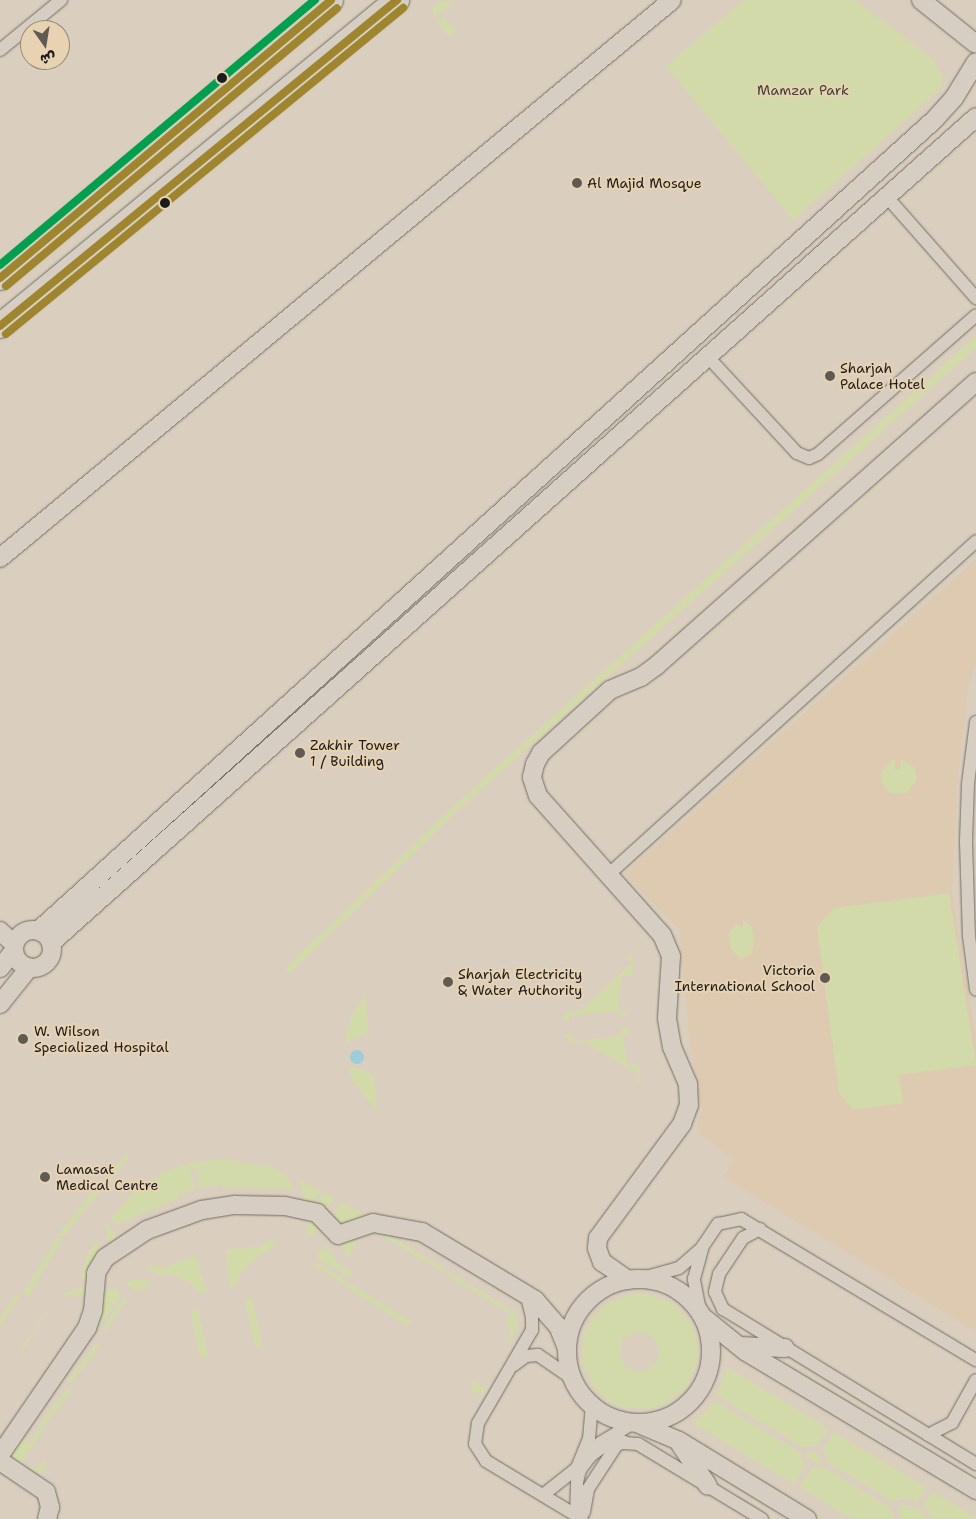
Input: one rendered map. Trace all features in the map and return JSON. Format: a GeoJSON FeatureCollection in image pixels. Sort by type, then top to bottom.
{"type":"FeatureCollection","features":[{"type":"Feature","properties":{"kind":"highway"},"geometry":{"type":"LineString","coordinates":[[0,278],[331,0]]}},
{"type":"Feature","properties":{"kind":"highway"},"geometry":{"type":"LineString","coordinates":[[0,326],[397,0]]}},
{"type":"Feature","properties":{"kind":"street"},"geometry":{"type":"LineString","coordinates":[[0,50],[61,0]]}},
{"type":"Feature","properties":{"kind":"street"},"geometry":{"type":"LineString","coordinates":[[0,558],[672,0]]}},
{"type":"Feature","properties":{"kind":"street"},"geometry":{"type":"LineString","coordinates":[[921,0],[976,44]]}},
{"type":"Feature","properties":{"kind":"street"},"geometry":{"type":"LineString","coordinates":[[0,968],[25,932],[38,931],[935,119],[954,98],[976,62]]}},
{"type":"Feature","properties":{"kind":"street"},"geometry":{"type":"LineString","coordinates":[[0,1004],[30,968],[47,962],[51,943],[976,117]]}},
{"type":"Feature","properties":{"kind":"street"},"geometry":{"type":"LineString","coordinates":[[887,197],[976,298]]}},
{"type":"Feature","properties":{"kind":"street"},"geometry":{"type":"LineString","coordinates":[[708,357],[797,453],[809,458],[818,454],[976,315]]}},
{"type":"Feature","properties":{"kind":"street"},"geometry":{"type":"LineString","coordinates":[[976,382],[649,672],[610,690],[538,758],[532,777],[538,796],[669,947],[672,965],[666,1004],[669,1032],[690,1094],[682,1124],[598,1238],[597,1253],[602,1262],[633,1280],[669,1285],[686,1296],[702,1314],[739,1346],[976,1490]]}},
{"type":"Feature","properties":{"kind":"street"},"geometry":{"type":"LineString","coordinates":[[608,875],[976,541]]}},
{"type":"Feature","properties":{"kind":"street"},"geometry":{"type":"LineString","coordinates":[[976,722],[968,784],[966,842],[969,936],[976,990]]}},
{"type":"Feature","properties":{"kind":"street"},"geometry":{"type":"LineString","coordinates":[[0,931],[14,948],[19,963],[30,968]]}},
{"type":"Feature","properties":{"kind":"street"},"geometry":{"type":"LineString","coordinates":[[38,931],[51,943]]}},
{"type":"Feature","properties":{"kind":"street"},"geometry":{"type":"LineString","coordinates":[[0,1455],[87,1328],[93,1311],[96,1273],[105,1258],[134,1237],[181,1216],[219,1207],[269,1204],[312,1210],[326,1219],[338,1235],[373,1224],[422,1232],[526,1293],[551,1317],[567,1348],[573,1379]]}},
{"type":"Feature","properties":{"kind":"street"},"geometry":{"type":"LineString","coordinates":[[567,1348],[573,1324],[586,1302],[602,1290],[679,1268],[703,1246],[715,1228],[727,1220],[745,1220],[976,1360]]}},
{"type":"Feature","properties":{"kind":"street"},"geometry":{"type":"LineString","coordinates":[[760,1229],[750,1232],[740,1242],[719,1274],[715,1292],[727,1313],[976,1464]]}},
{"type":"Feature","properties":{"kind":"street"},"geometry":{"type":"LineString","coordinates":[[543,1495],[579,1469],[606,1438],[635,1423],[668,1417],[686,1406],[701,1390],[709,1370],[712,1349],[694,1279],[703,1246]]}},
{"type":"Feature","properties":{"kind":"street"},"geometry":{"type":"LineString","coordinates":[[526,1293],[532,1317],[532,1330],[478,1423],[475,1444],[486,1461],[581,1518]]}},
{"type":"Feature","properties":{"kind":"street"},"geometry":{"type":"LineString","coordinates":[[739,1346],[784,1348]]}},
{"type":"Feature","properties":{"kind":"street"},"geometry":{"type":"LineString","coordinates":[[510,1368],[526,1356],[538,1355],[573,1379],[592,1405],[615,1419],[635,1423],[679,1441],[807,1519]]}},
{"type":"Feature","properties":{"kind":"street"},"geometry":{"type":"LineString","coordinates":[[953,1450],[952,1422],[976,1380]]}},
{"type":"Feature","properties":{"kind":"street"},"geometry":{"type":"LineString","coordinates":[[581,1518],[576,1482],[589,1439],[592,1405]]}},
{"type":"Feature","properties":{"kind":"street"},"geometry":{"type":"LineString","coordinates":[[928,1435],[952,1422]]}},
{"type":"Feature","properties":{"kind":"street"},"geometry":{"type":"LineString","coordinates":[[589,1457],[610,1442],[624,1441],[645,1448],[762,1519]]}},
{"type":"Feature","properties":{"kind":"street"},"geometry":{"type":"LineString","coordinates":[[581,1518],[588,1489],[616,1446],[624,1441]]}},
{"type":"Feature","properties":{"kind":"street"},"geometry":{"type":"LineString","coordinates":[[679,1441],[708,1486]]}},
{"type":"Feature","properties":{"kind":"street"},"geometry":{"type":"LineString","coordinates":[[0,1461],[46,1492],[50,1507],[47,1519]]}},
{"type":"Feature","properties":{"kind":"shaded area","name":"Victoria International School"},"geometry":{"type":"Polygon","coordinates":[[[976,559],[976,661],[969,684],[958,776],[952,892],[976,1040],[976,1332],[723,1177],[734,1160],[699,1133],[697,1123],[702,1110],[690,1045],[679,930],[624,874],[976,559]]]}},
{"type":"Feature","properties":{"kind":"green space"},"geometry":{"type":"Polygon","coordinates":[[[444,0],[455,3],[433,18],[433,5],[444,0]]]}},
{"type":"Feature","properties":{"kind":"green space","name":"Mamzar Park"},"geometry":{"type":"Polygon","coordinates":[[[744,0],[855,0],[933,59],[943,77],[940,89],[793,220],[666,66],[744,0]]]}},
{"type":"Feature","properties":{"kind":"green space"},"geometry":{"type":"Polygon","coordinates":[[[443,16],[456,31],[449,37],[436,22],[443,16]]]}},
{"type":"Feature","properties":{"kind":"green space"},"geometry":{"type":"Polygon","coordinates":[[[976,336],[976,348],[465,804],[289,974],[284,970],[461,799],[976,336]]]}},
{"type":"Feature","properties":{"kind":"green space"},"geometry":{"type":"Polygon","coordinates":[[[892,760],[895,760],[895,770],[900,770],[901,760],[914,767],[917,779],[907,793],[890,793],[882,784],[881,773],[892,760]]]}},
{"type":"Feature","properties":{"kind":"green space"},"geometry":{"type":"Polygon","coordinates":[[[949,893],[976,1065],[899,1075],[903,1103],[853,1110],[839,1093],[817,927],[834,908],[949,893]]]}},
{"type":"Feature","properties":{"kind":"green space"},"geometry":{"type":"Polygon","coordinates":[[[743,920],[752,927],[755,939],[751,954],[741,959],[731,949],[729,934],[738,921],[738,927],[743,927],[743,920]]]}},
{"type":"Feature","properties":{"kind":"green space"},"geometry":{"type":"Polygon","coordinates":[[[627,955],[633,957],[632,975],[622,975],[618,1011],[629,1011],[622,1018],[615,1011],[569,1016],[569,1023],[563,1020],[567,1011],[580,1011],[631,964],[627,955]]]}},
{"type":"Feature","properties":{"kind":"green space"},"geometry":{"type":"Polygon","coordinates":[[[365,994],[369,1031],[345,1043],[351,1017],[365,994]]]}},
{"type":"Feature","properties":{"kind":"green space"},"geometry":{"type":"Polygon","coordinates":[[[629,1027],[630,1034],[622,1036],[628,1066],[638,1064],[642,1081],[637,1084],[640,1075],[584,1042],[571,1044],[565,1035],[572,1033],[574,1042],[619,1036],[622,1028],[629,1027]]]}},
{"type":"Feature","properties":{"kind":"green space"},"geometry":{"type":"Polygon","coordinates":[[[354,1067],[374,1075],[377,1112],[352,1080],[348,1068],[354,1067]]]}},
{"type":"Feature","properties":{"kind":"green space"},"geometry":{"type":"Polygon","coordinates":[[[125,1154],[129,1157],[109,1183],[105,1180],[125,1154]]]}},
{"type":"Feature","properties":{"kind":"green space"},"geometry":{"type":"Polygon","coordinates":[[[224,1159],[271,1167],[286,1175],[294,1189],[223,1188],[222,1184],[200,1189],[196,1171],[213,1165],[182,1172],[191,1172],[195,1190],[178,1194],[179,1198],[116,1225],[111,1218],[135,1191],[165,1172],[188,1163],[224,1159]]]}},
{"type":"Feature","properties":{"kind":"green space"},"geometry":{"type":"Polygon","coordinates":[[[299,1180],[320,1190],[314,1205],[305,1203],[299,1180]]]}},
{"type":"Feature","properties":{"kind":"green space"},"geometry":{"type":"Polygon","coordinates":[[[101,1181],[106,1185],[63,1238],[58,1234],[101,1181]]]}},
{"type":"Feature","properties":{"kind":"green space"},"geometry":{"type":"Polygon","coordinates":[[[323,1191],[335,1198],[325,1210],[317,1206],[323,1191]]]}},
{"type":"Feature","properties":{"kind":"green space"},"geometry":{"type":"Polygon","coordinates":[[[341,1202],[367,1219],[340,1228],[332,1216],[341,1202]]]}},
{"type":"Feature","properties":{"kind":"green space"},"geometry":{"type":"Polygon","coordinates":[[[309,1217],[320,1222],[314,1236],[307,1234],[309,1217]]]}},
{"type":"Feature","properties":{"kind":"green space"},"geometry":{"type":"Polygon","coordinates":[[[107,1223],[117,1237],[108,1243],[106,1231],[107,1223]]]}},
{"type":"Feature","properties":{"kind":"green space"},"geometry":{"type":"Polygon","coordinates":[[[382,1231],[446,1270],[444,1273],[380,1234],[382,1231]]]}},
{"type":"Feature","properties":{"kind":"green space"},"geometry":{"type":"Polygon","coordinates":[[[57,1237],[62,1240],[28,1297],[23,1294],[57,1237]]]}},
{"type":"Feature","properties":{"kind":"green space"},"geometry":{"type":"Polygon","coordinates":[[[97,1239],[101,1252],[86,1280],[81,1280],[87,1255],[97,1239]]]}},
{"type":"Feature","properties":{"kind":"green space"},"geometry":{"type":"Polygon","coordinates":[[[352,1239],[357,1243],[348,1257],[342,1245],[352,1239]]]}},
{"type":"Feature","properties":{"kind":"green space"},"geometry":{"type":"Polygon","coordinates":[[[269,1240],[278,1242],[266,1253],[261,1253],[240,1274],[238,1283],[230,1288],[226,1249],[259,1247],[269,1240]]]}},
{"type":"Feature","properties":{"kind":"green space"},"geometry":{"type":"Polygon","coordinates":[[[330,1248],[336,1261],[352,1273],[350,1277],[317,1259],[318,1251],[330,1248]]]}},
{"type":"Feature","properties":{"kind":"green space"},"geometry":{"type":"Polygon","coordinates":[[[195,1255],[207,1293],[197,1291],[191,1283],[166,1273],[160,1275],[146,1269],[151,1265],[164,1268],[195,1255]]]}},
{"type":"Feature","properties":{"kind":"green space"},"geometry":{"type":"Polygon","coordinates":[[[317,1263],[348,1282],[345,1285],[315,1266],[317,1263]]]}},
{"type":"Feature","properties":{"kind":"green space"},"geometry":{"type":"Polygon","coordinates":[[[449,1272],[510,1309],[508,1312],[447,1275],[449,1272]]]}},
{"type":"Feature","properties":{"kind":"green space"},"geometry":{"type":"Polygon","coordinates":[[[139,1279],[149,1281],[150,1286],[134,1290],[127,1285],[128,1281],[139,1279]]]}},
{"type":"Feature","properties":{"kind":"green space"},"geometry":{"type":"Polygon","coordinates":[[[350,1283],[376,1299],[373,1305],[347,1288],[350,1283]]]}},
{"type":"Feature","properties":{"kind":"green space"},"geometry":{"type":"Polygon","coordinates":[[[86,1287],[86,1296],[76,1294],[68,1298],[63,1294],[86,1287]]]}},
{"type":"Feature","properties":{"kind":"green space"},"geometry":{"type":"Polygon","coordinates":[[[116,1289],[121,1296],[99,1327],[93,1323],[101,1292],[116,1289]]]}},
{"type":"Feature","properties":{"kind":"green space"},"geometry":{"type":"Polygon","coordinates":[[[16,1294],[20,1297],[0,1326],[0,1317],[16,1294]]]}},
{"type":"Feature","properties":{"kind":"green space"},"geometry":{"type":"Polygon","coordinates":[[[59,1294],[23,1350],[21,1349],[59,1294]]]}},
{"type":"Feature","properties":{"kind":"green space"},"geometry":{"type":"Polygon","coordinates":[[[630,1294],[648,1294],[674,1304],[692,1324],[697,1341],[698,1360],[688,1385],[667,1403],[650,1409],[622,1407],[606,1399],[593,1386],[582,1361],[584,1334],[592,1318],[605,1305],[630,1294]],[[636,1332],[622,1340],[619,1355],[627,1369],[643,1372],[656,1364],[660,1349],[651,1335],[636,1332]]]}},
{"type":"Feature","properties":{"kind":"green space"},"geometry":{"type":"Polygon","coordinates":[[[124,1298],[127,1300],[106,1331],[102,1329],[124,1298]]]}},
{"type":"Feature","properties":{"kind":"green space"},"geometry":{"type":"Polygon","coordinates":[[[252,1298],[263,1346],[255,1347],[245,1299],[252,1298]]]}},
{"type":"Feature","properties":{"kind":"green space"},"geometry":{"type":"Polygon","coordinates":[[[378,1301],[412,1322],[409,1327],[375,1305],[378,1301]]]}},
{"type":"Feature","properties":{"kind":"green space"},"geometry":{"type":"Polygon","coordinates":[[[198,1309],[208,1357],[200,1359],[190,1311],[198,1309]]]}},
{"type":"Feature","properties":{"kind":"green space"},"geometry":{"type":"Polygon","coordinates":[[[513,1310],[517,1318],[516,1330],[504,1351],[511,1333],[506,1320],[513,1310]]]}},
{"type":"Feature","properties":{"kind":"green space"},"geometry":{"type":"Polygon","coordinates":[[[96,1343],[100,1346],[72,1384],[68,1381],[96,1343]]]}},
{"type":"Feature","properties":{"kind":"green space"},"geometry":{"type":"Polygon","coordinates":[[[727,1367],[828,1428],[817,1446],[802,1447],[717,1395],[727,1367]]]}},
{"type":"Feature","properties":{"kind":"green space"},"geometry":{"type":"Polygon","coordinates":[[[472,1381],[486,1389],[483,1394],[474,1392],[470,1384],[472,1381]]]}},
{"type":"Feature","properties":{"kind":"green space"},"geometry":{"type":"Polygon","coordinates":[[[67,1388],[71,1391],[43,1429],[39,1426],[67,1388]]]}},
{"type":"Feature","properties":{"kind":"green space"},"geometry":{"type":"Polygon","coordinates":[[[714,1401],[799,1452],[805,1465],[794,1484],[693,1423],[714,1401]]]}},
{"type":"Feature","properties":{"kind":"green space"},"geometry":{"type":"Polygon","coordinates":[[[39,1428],[43,1431],[22,1462],[35,1470],[46,1460],[45,1470],[38,1475],[38,1470],[35,1473],[10,1456],[21,1440],[28,1444],[39,1428]]]}},
{"type":"Feature","properties":{"kind":"green space"},"geometry":{"type":"Polygon","coordinates":[[[834,1432],[927,1488],[918,1502],[906,1498],[894,1502],[829,1463],[823,1450],[834,1432]]]}},
{"type":"Feature","properties":{"kind":"green space"},"geometry":{"type":"Polygon","coordinates":[[[808,1451],[819,1455],[822,1464],[809,1460],[805,1455],[808,1451]]]}},
{"type":"Feature","properties":{"kind":"green space"},"geometry":{"type":"Polygon","coordinates":[[[812,1468],[825,1468],[891,1508],[894,1519],[852,1519],[800,1487],[812,1468]]]}},
{"type":"Feature","properties":{"kind":"green space"},"geometry":{"type":"Polygon","coordinates":[[[932,1491],[976,1519],[933,1519],[923,1506],[932,1491]]]}},
{"type":"Feature","properties":{"kind":"green space"},"geometry":{"type":"Polygon","coordinates":[[[910,1505],[921,1511],[927,1519],[900,1519],[898,1507],[910,1505]]]}},
{"type":"Feature","properties":{"kind":"water"},"geometry":{"type":"Polygon","coordinates":[[[354,1050],[360,1050],[364,1057],[360,1064],[354,1064],[350,1060],[350,1054],[354,1050]]]}},
{"type":"Feature","properties":{"kind":"transit line"},"geometry":{"type":"LineString","coordinates":[[0,265],[315,0]]}},
{"type":"Feature","properties":{"kind":"transit line"},"geometry":{"type":"LineString","coordinates":[[0,278],[331,0]]}},
{"type":"Feature","properties":{"kind":"transit line"},"geometry":{"type":"LineString","coordinates":[[0,326],[397,0]]}},
{"type":"Feature","properties":{"kind":"transit line"},"geometry":{"type":"LineString","coordinates":[[6,286],[337,8]]}},
{"type":"Feature","properties":{"kind":"transit line"},"geometry":{"type":"LineString","coordinates":[[6,334],[403,8]]}},
{"type":"Feature","properties":{"kind":"place","name":"Al Majid Mosque"},"geometry":{"type":"Point","coordinates":[577,183]}},
{"type":"Feature","properties":{"kind":"place","name":"Sharjah Palace Hotel"},"geometry":{"type":"Point","coordinates":[830,376]}},
{"type":"Feature","properties":{"kind":"place","name":"Zakhir Tower 1 / Building"},"geometry":{"type":"Point","coordinates":[300,753]}},
{"type":"Feature","properties":{"kind":"place","name":"Victoria International School"},"geometry":{"type":"Point","coordinates":[825,978]}},
{"type":"Feature","properties":{"kind":"place","name":"Sharjah Electricity & Water Authority"},"geometry":{"type":"Point","coordinates":[448,982]}},
{"type":"Feature","properties":{"kind":"place","name":"W. Wilson Specialized Hospital"},"geometry":{"type":"Point","coordinates":[23,1039]}},
{"type":"Feature","properties":{"kind":"place","name":"Lamasat Medical Centre"},"geometry":{"type":"Point","coordinates":[45,1177]}}]}
